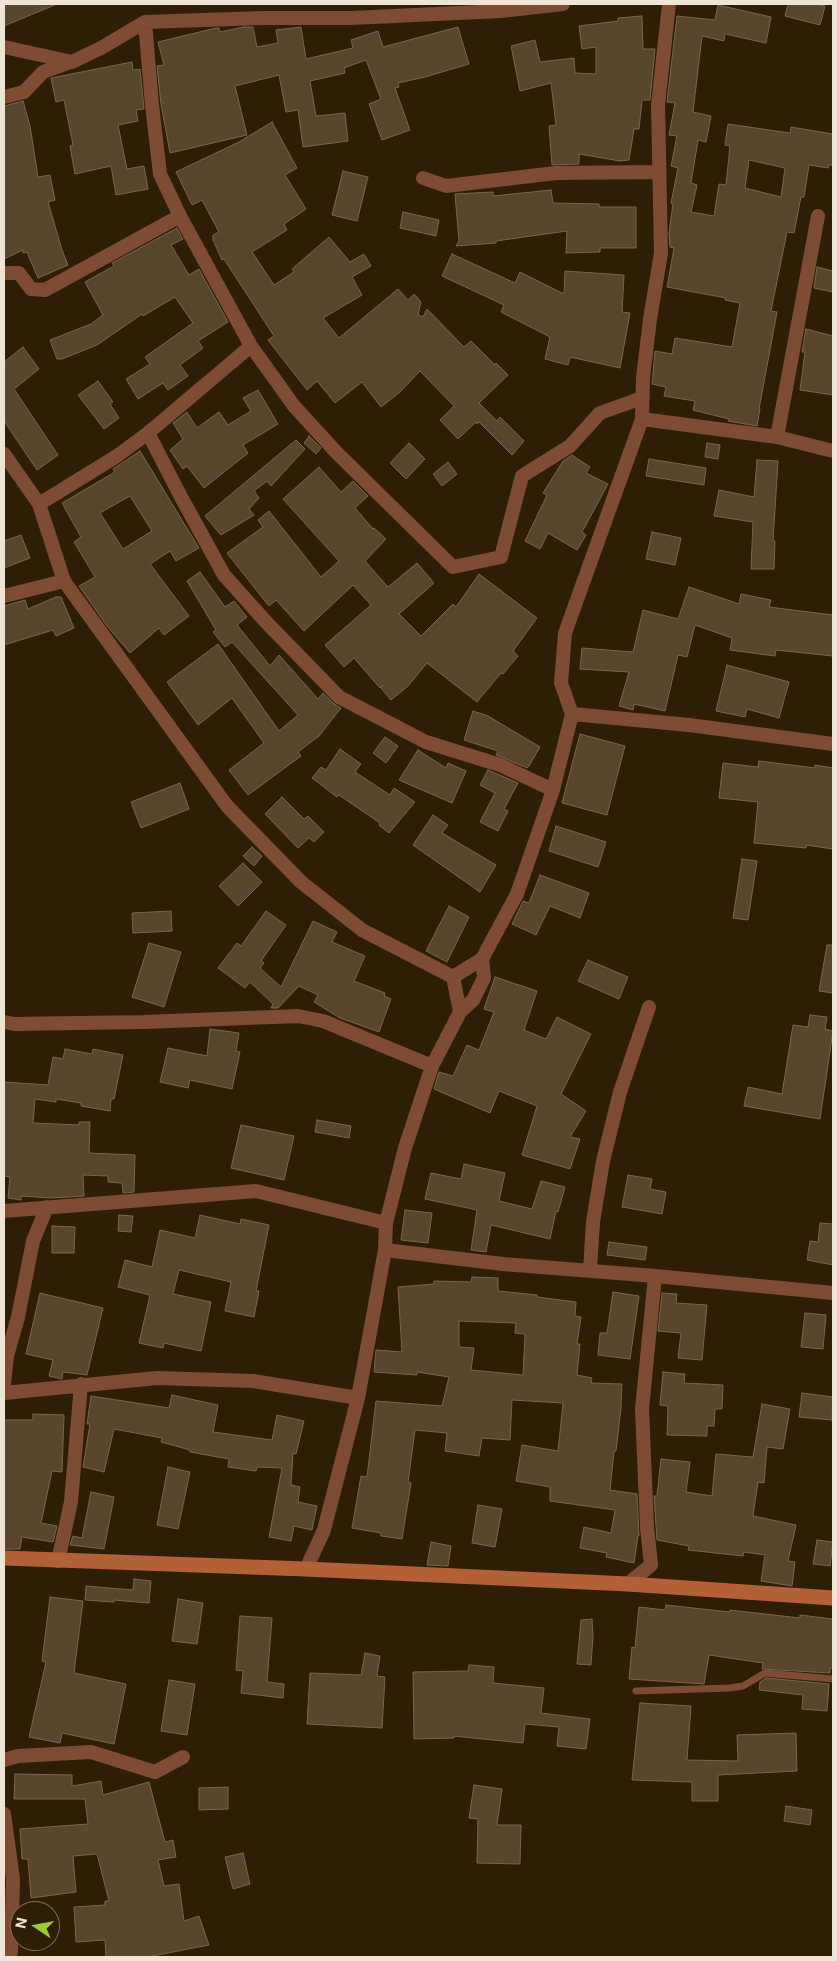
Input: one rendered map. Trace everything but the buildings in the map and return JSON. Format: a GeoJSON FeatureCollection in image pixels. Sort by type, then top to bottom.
{"type":"FeatureCollection","features":[{"type":"Feature","properties":{"kind":"street"},"geometry":{"type":"LineString","coordinates":[[4,97],[24,92],[42,72],[72,62],[101,48],[145,22],[263,18],[351,18],[501,12],[563,4]]}},
{"type":"Feature","properties":{"kind":"street"},"geometry":{"type":"LineString","coordinates":[[453,977],[482,959],[517,894],[553,790],[572,714],[562,683],[565,633],[642,419],[642,398],[650,319],[661,253],[658,105],[668,4]]}},
{"type":"Feature","properties":{"kind":"street"},"geometry":{"type":"LineString","coordinates":[[145,22],[160,174],[180,216],[251,346],[294,406],[336,452],[453,567],[501,557],[522,476],[570,446],[600,413],[642,398]]}},
{"type":"Feature","properties":{"kind":"street"},"geometry":{"type":"LineString","coordinates":[[4,48],[72,62]]}},
{"type":"Feature","properties":{"kind":"street"},"geometry":{"type":"LineString","coordinates":[[422,178],[446,186],[556,173],[658,172]]}},
{"type":"Feature","properties":{"kind":"street"},"geometry":{"type":"LineString","coordinates":[[4,273],[19,273],[31,288],[45,290],[180,216]]}},
{"type":"Feature","properties":{"kind":"street"},"geometry":{"type":"LineString","coordinates":[[777,436],[818,216]]}},
{"type":"Feature","properties":{"kind":"street"},"geometry":{"type":"LineString","coordinates":[[39,504],[118,456],[251,346]]}},
{"type":"Feature","properties":{"kind":"street"},"geometry":{"type":"LineString","coordinates":[[642,419],[777,436],[833,451]]}},
{"type":"Feature","properties":{"kind":"street"},"geometry":{"type":"LineString","coordinates":[[148,433],[224,575],[338,697],[426,742],[500,765],[553,790]]}},
{"type":"Feature","properties":{"kind":"street"},"geometry":{"type":"LineString","coordinates":[[4,454],[39,504],[64,581],[227,806],[301,882],[362,930],[453,977]]}},
{"type":"Feature","properties":{"kind":"street"},"geometry":{"type":"LineString","coordinates":[[4,596],[64,581]]}},
{"type":"Feature","properties":{"kind":"street"},"geometry":{"type":"LineString","coordinates":[[572,714],[689,725],[833,744]]}},
{"type":"Feature","properties":{"kind":"street"},"geometry":{"type":"LineString","coordinates":[[306,1569],[324,1530],[358,1398],[385,1250],[386,1222],[405,1148],[432,1066],[460,1012],[473,1000],[484,978],[482,959]]}},
{"type":"Feature","properties":{"kind":"street"},"geometry":{"type":"LineString","coordinates":[[453,977],[460,1012]]}},
{"type":"Feature","properties":{"kind":"street"},"geometry":{"type":"LineString","coordinates":[[590,1270],[593,1222],[603,1161],[620,1092],[649,1008]]}},
{"type":"Feature","properties":{"kind":"street"},"geometry":{"type":"LineString","coordinates":[[4,1022],[14,1024],[144,1022],[298,1016],[322,1021],[432,1066]]}},
{"type":"Feature","properties":{"kind":"street"},"geometry":{"type":"LineString","coordinates":[[4,1211],[256,1191],[386,1222]]}},
{"type":"Feature","properties":{"kind":"street"},"geometry":{"type":"LineString","coordinates":[[4,1384],[7,1356],[18,1317],[33,1241],[47,1207]]}},
{"type":"Feature","properties":{"kind":"street"},"geometry":{"type":"LineString","coordinates":[[385,1250],[503,1264],[590,1270],[833,1293]]}},
{"type":"Feature","properties":{"kind":"street"},"geometry":{"type":"LineString","coordinates":[[628,1584],[651,1565],[647,1527],[642,1409],[655,1276]]}},
{"type":"Feature","properties":{"kind":"street"},"geometry":{"type":"LineString","coordinates":[[4,1393],[157,1378],[253,1381],[358,1398]]}},
{"type":"Feature","properties":{"kind":"street"},"geometry":{"type":"LineString","coordinates":[[58,1561],[71,1502],[81,1384]]}},
{"type":"Feature","properties":{"kind":"street"},"geometry":{"type":"LineString","coordinates":[[4,1558],[306,1569],[628,1584],[833,1598]]}},
{"type":"Feature","properties":{"kind":"street"},"geometry":{"type":"LineString","coordinates":[[4,1760],[18,1756],[91,1752],[155,1772],[183,1756]]}},
{"type":"Feature","properties":{"kind":"street"},"geometry":{"type":"LineString","coordinates":[[4,1814],[7,1856],[13,1879],[12,1952],[9,1957]]}},
{"type":"Feature","properties":{"kind":"lane"},"geometry":{"type":"LineString","coordinates":[[636,1691],[730,1688],[743,1686],[765,1673],[833,1679]]}}]}
